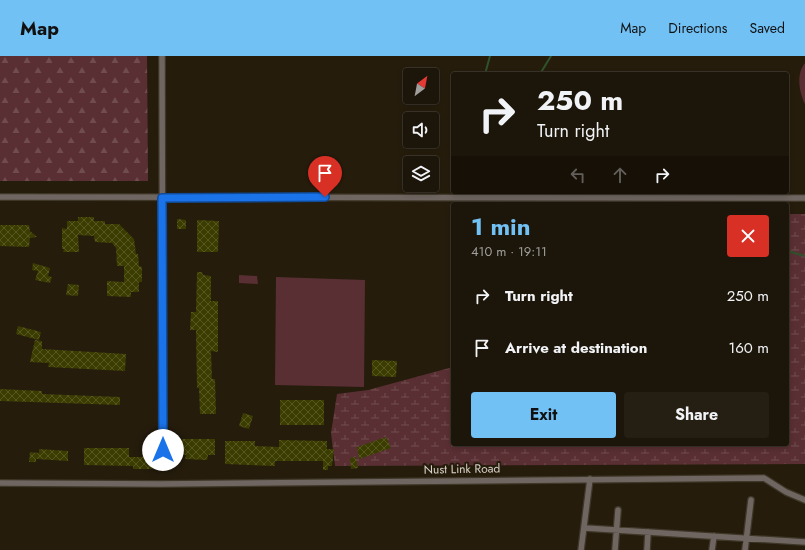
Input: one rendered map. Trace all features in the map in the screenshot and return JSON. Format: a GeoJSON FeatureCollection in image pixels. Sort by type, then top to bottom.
{"type":"FeatureCollection","features":[{"type":"Feature","properties":{"kind":"street"},"geometry":{"type":"LineString","coordinates":[[162,56],[163,464]]}},
{"type":"Feature","properties":{"kind":"street"},"geometry":{"type":"LineString","coordinates":[[0,197],[805,198]]}},
{"type":"Feature","properties":{"kind":"street","name":"Nust Link Road"},"geometry":{"type":"LineString","coordinates":[[0,483],[160,484],[764,478],[786,492],[805,500]]}},
{"type":"Feature","properties":{"kind":"street"},"geometry":{"type":"LineString","coordinates":[[581,550],[585,528],[590,479]]}},
{"type":"Feature","properties":{"kind":"street"},"geometry":{"type":"LineString","coordinates":[[745,550],[751,500]]}},
{"type":"Feature","properties":{"kind":"street"},"geometry":{"type":"LineString","coordinates":[[615,550],[618,510]]}},
{"type":"Feature","properties":{"kind":"street"},"geometry":{"type":"LineString","coordinates":[[585,528],[805,542]]}},
{"type":"Feature","properties":{"kind":"street"},"geometry":{"type":"LineString","coordinates":[[647,550],[648,532]]}},
{"type":"Feature","properties":{"kind":"street"},"geometry":{"type":"LineString","coordinates":[[712,550],[714,536]]}},
{"type":"Feature","properties":{"kind":"green space"},"geometry":{"type":"Polygon","coordinates":[[[0,56],[147,56],[148,181],[0,181],[0,56]]]}},
{"type":"Feature","properties":{"kind":"green space"},"geometry":{"type":"Polygon","coordinates":[[[805,63],[805,104],[801,94],[799,78],[802,67],[805,63]]]}},
{"type":"Feature","properties":{"kind":"green space"},"geometry":{"type":"Polygon","coordinates":[[[789,214],[805,214],[805,464],[335,466],[331,433],[337,394],[368,390],[451,368],[451,446],[789,446],[789,214]]]}},
{"type":"Feature","properties":{"kind":"green space"},"geometry":{"type":"Polygon","coordinates":[[[239,275],[257,276],[258,284],[239,283],[239,275]]]}},
{"type":"Feature","properties":{"kind":"green space"},"geometry":{"type":"Polygon","coordinates":[[[276,277],[365,280],[364,387],[275,385],[276,277]]]}},
{"type":"Feature","properties":{"kind":"building"},"geometry":{"type":"Polygon","coordinates":[[[78,217],[94,217],[94,221],[105,221],[105,224],[119,224],[134,239],[136,254],[138,254],[139,266],[142,267],[142,282],[139,282],[139,292],[131,292],[131,297],[107,296],[107,281],[124,282],[124,266],[117,266],[116,248],[112,243],[95,242],[94,236],[78,235],[79,252],[63,252],[62,228],[67,229],[67,221],[78,221],[78,217]]]}},
{"type":"Feature","properties":{"kind":"building"},"geometry":{"type":"Polygon","coordinates":[[[177,219],[186,220],[186,229],[177,229],[177,219]]]}},
{"type":"Feature","properties":{"kind":"building"},"geometry":{"type":"Polygon","coordinates":[[[197,220],[219,221],[218,252],[197,252],[197,220]]]}},
{"type":"Feature","properties":{"kind":"building"},"geometry":{"type":"Polygon","coordinates":[[[0,225],[29,225],[30,231],[37,237],[30,238],[29,247],[0,246],[0,225]]]}},
{"type":"Feature","properties":{"kind":"building"},"geometry":{"type":"Polygon","coordinates":[[[33,263],[50,268],[48,276],[52,277],[50,283],[35,280],[38,271],[32,270],[33,263]]]}},
{"type":"Feature","properties":{"kind":"building"},"geometry":{"type":"Polygon","coordinates":[[[197,272],[202,272],[203,275],[211,276],[211,301],[218,301],[218,352],[211,351],[212,379],[215,379],[216,414],[200,414],[199,388],[197,388],[196,330],[190,330],[191,312],[196,312],[197,272]]]}},
{"type":"Feature","properties":{"kind":"building"},"geometry":{"type":"Polygon","coordinates":[[[68,284],[79,285],[78,296],[66,295],[68,284]]]}},
{"type":"Feature","properties":{"kind":"building"},"geometry":{"type":"Polygon","coordinates":[[[18,326],[41,332],[39,340],[16,334],[18,326]]]}},
{"type":"Feature","properties":{"kind":"building"},"geometry":{"type":"Polygon","coordinates":[[[35,340],[42,341],[42,349],[126,354],[125,371],[48,367],[49,363],[30,362],[35,340]]]}},
{"type":"Feature","properties":{"kind":"building"},"geometry":{"type":"Polygon","coordinates":[[[372,360],[397,361],[396,377],[372,376],[372,360]]]}},
{"type":"Feature","properties":{"kind":"building"},"geometry":{"type":"Polygon","coordinates":[[[0,389],[42,391],[42,394],[120,397],[120,405],[0,401],[0,389]]]}},
{"type":"Feature","properties":{"kind":"building"},"geometry":{"type":"Polygon","coordinates":[[[280,400],[324,400],[324,425],[280,425],[280,400]]]}},
{"type":"Feature","properties":{"kind":"building"},"geometry":{"type":"Polygon","coordinates":[[[243,413],[253,416],[249,429],[239,426],[243,413]]]}},
{"type":"Feature","properties":{"kind":"building"},"geometry":{"type":"Polygon","coordinates":[[[386,437],[391,448],[359,459],[357,447],[386,437]]]}},
{"type":"Feature","properties":{"kind":"building"},"geometry":{"type":"Polygon","coordinates":[[[178,439],[215,439],[215,455],[208,455],[207,460],[185,459],[186,455],[178,455],[178,439]]]}},
{"type":"Feature","properties":{"kind":"building"},"geometry":{"type":"Polygon","coordinates":[[[279,440],[327,441],[327,449],[334,449],[332,466],[328,466],[328,470],[323,470],[323,461],[275,461],[275,466],[225,464],[225,441],[255,441],[255,446],[279,447],[279,440]]]}},
{"type":"Feature","properties":{"kind":"building"},"geometry":{"type":"Polygon","coordinates":[[[143,447],[153,448],[154,469],[133,469],[133,466],[84,465],[84,448],[129,448],[129,457],[142,457],[143,447]]]}},
{"type":"Feature","properties":{"kind":"building"},"geometry":{"type":"Polygon","coordinates":[[[39,449],[68,451],[68,461],[36,459],[36,462],[29,462],[30,452],[39,453],[39,449]]]}},
{"type":"Feature","properties":{"kind":"building"},"geometry":{"type":"Polygon","coordinates":[[[356,457],[358,468],[351,469],[350,458],[356,457]]]}},
{"type":"Feature","properties":{"kind":"waterway"},"geometry":{"type":"LineString","coordinates":[[486,72],[490,56]]}},
{"type":"Feature","properties":{"kind":"waterway"},"geometry":{"type":"LineString","coordinates":[[541,72],[551,56]]}},
{"type":"Feature","properties":{"kind":"waterway"},"geometry":{"type":"LineString","coordinates":[[789,252],[805,256]]}},
{"type":"Feature","properties":{"kind":"route"},"geometry":{"type":"LineString","coordinates":[[163,450],[162,198],[325,197]]}}]}
